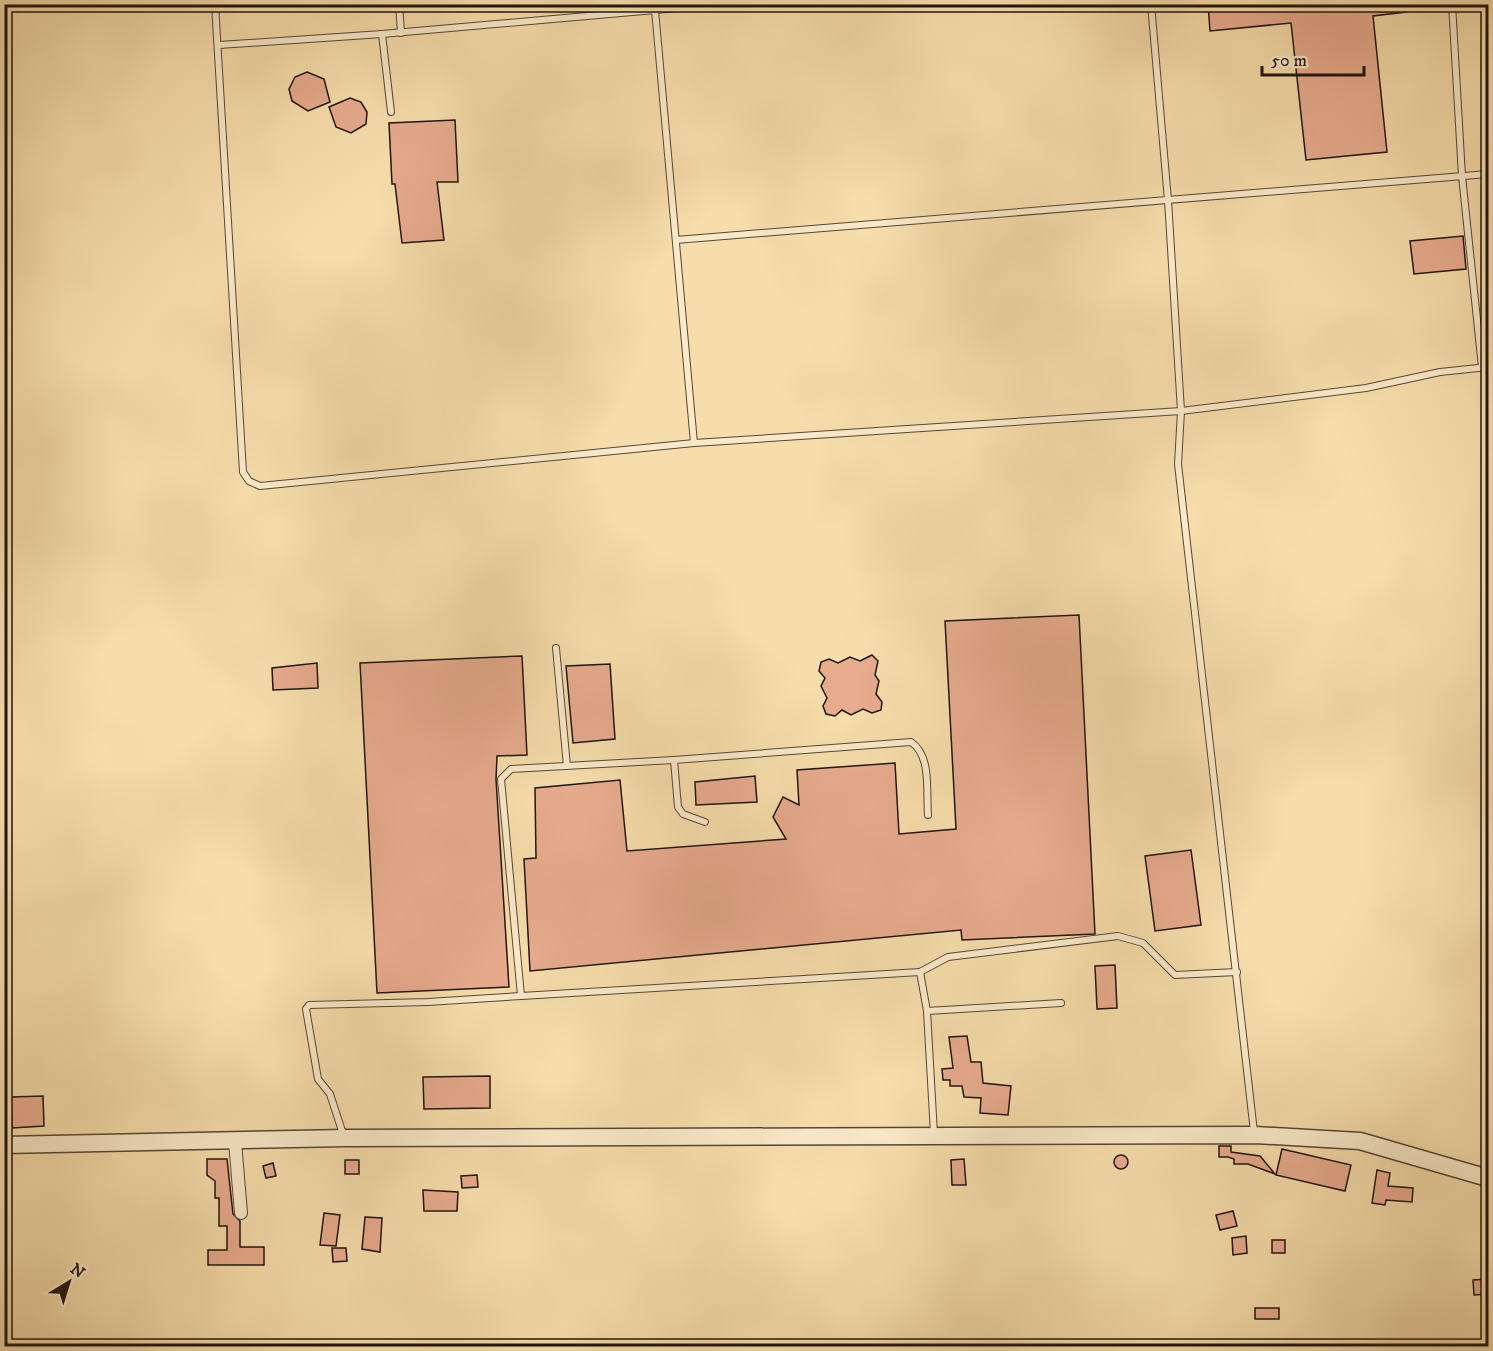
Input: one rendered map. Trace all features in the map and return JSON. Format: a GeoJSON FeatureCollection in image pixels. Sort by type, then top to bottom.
{"type":"FeatureCollection","features":[{"type":"Feature","properties":{"kind":"street"},"geometry":{"type":"LineString","coordinates":[[4,1145],[345,1138],[1255,1135],[1360,1141],[1488,1178]]}},
{"type":"Feature","properties":{"kind":"street"},"geometry":{"type":"LineString","coordinates":[[235,1142],[241,1213]]}},
{"type":"Feature","properties":{"kind":"lane"},"geometry":{"type":"LineString","coordinates":[[215,4],[243,472],[249,481],[260,486],[694,443],[1181,411],[1366,388],[1409,377],[1485,367],[1462,176],[1452,4]]}},
{"type":"Feature","properties":{"kind":"lane"},"geometry":{"type":"LineString","coordinates":[[399,4],[401,33]]}},
{"type":"Feature","properties":{"kind":"lane"},"geometry":{"type":"LineString","coordinates":[[219,45],[401,33],[655,7],[721,4]]}},
{"type":"Feature","properties":{"kind":"lane"},"geometry":{"type":"LineString","coordinates":[[1151,4],[1168,200],[1181,411],[1178,464],[1255,1135]]}},
{"type":"Feature","properties":{"kind":"lane"},"geometry":{"type":"LineString","coordinates":[[655,7],[694,443]]}},
{"type":"Feature","properties":{"kind":"lane"},"geometry":{"type":"LineString","coordinates":[[382,34],[391,112]]}},
{"type":"Feature","properties":{"kind":"lane"},"geometry":{"type":"LineString","coordinates":[[676,240],[1488,174]]}},
{"type":"Feature","properties":{"kind":"lane"},"geometry":{"type":"LineString","coordinates":[[556,648],[567,766]]}},
{"type":"Feature","properties":{"kind":"lane"},"geometry":{"type":"LineString","coordinates":[[521,996],[501,778],[511,769],[674,760],[911,742],[919,747],[924,758],[928,815]]}},
{"type":"Feature","properties":{"kind":"lane"},"geometry":{"type":"LineString","coordinates":[[674,760],[678,807],[682,814],[705,822]]}},
{"type":"Feature","properties":{"kind":"lane"},"geometry":{"type":"LineString","coordinates":[[345,1138],[330,1094],[318,1079],[306,1009],[309,1005],[428,1002],[920,972],[948,957],[1118,936],[1143,943],[1175,975],[1238,972]]}},
{"type":"Feature","properties":{"kind":"lane"},"geometry":{"type":"LineString","coordinates":[[920,972],[927,1011],[934,1137]]}},
{"type":"Feature","properties":{"kind":"lane"},"geometry":{"type":"LineString","coordinates":[[927,1011],[1061,1003]]}},
{"type":"Feature","properties":{"kind":"building"},"geometry":{"type":"Polygon","coordinates":[[[1208,4],[1406,4],[1406,12],[1373,16],[1387,152],[1306,160],[1291,23],[1210,31],[1208,4]]]}},
{"type":"Feature","properties":{"kind":"building"},"geometry":{"type":"Polygon","coordinates":[[[307,72],[324,79],[330,102],[308,111],[292,101],[289,89],[295,77],[307,72]]]}},
{"type":"Feature","properties":{"kind":"building"},"geometry":{"type":"Polygon","coordinates":[[[350,98],[361,102],[367,112],[366,124],[351,133],[336,127],[329,107],[350,98]]]}},
{"type":"Feature","properties":{"kind":"building"},"geometry":{"type":"Polygon","coordinates":[[[455,120],[458,182],[437,182],[444,240],[402,243],[395,184],[392,184],[389,123],[455,120]]]}},
{"type":"Feature","properties":{"kind":"building"},"geometry":{"type":"Polygon","coordinates":[[[1463,236],[1466,269],[1414,274],[1410,241],[1463,236]]]}},
{"type":"Feature","properties":{"kind":"building"},"geometry":{"type":"Polygon","coordinates":[[[1079,615],[1095,934],[962,940],[961,930],[530,971],[524,859],[536,858],[535,788],[620,780],[627,851],[786,839],[773,817],[783,797],[799,805],[797,770],[895,763],[899,834],[956,829],[945,621],[1079,615]]]}},
{"type":"Feature","properties":{"kind":"building"},"geometry":{"type":"Polygon","coordinates":[[[872,655],[878,661],[875,675],[879,681],[876,694],[882,702],[881,710],[872,713],[863,709],[851,715],[842,710],[835,716],[826,714],[823,706],[827,698],[821,686],[825,678],[819,671],[821,662],[829,659],[838,663],[850,657],[860,661],[872,655]]]}},
{"type":"Feature","properties":{"kind":"building"},"geometry":{"type":"Polygon","coordinates":[[[522,656],[527,755],[497,756],[496,779],[509,987],[377,993],[360,663],[522,656]]]}},
{"type":"Feature","properties":{"kind":"building"},"geometry":{"type":"Polygon","coordinates":[[[317,663],[318,688],[273,690],[272,668],[317,663]]]}},
{"type":"Feature","properties":{"kind":"building"},"geometry":{"type":"Polygon","coordinates":[[[610,664],[615,739],[573,743],[566,666],[610,664]]]}},
{"type":"Feature","properties":{"kind":"building"},"geometry":{"type":"Polygon","coordinates":[[[755,776],[757,802],[696,805],[695,782],[755,776]]]}},
{"type":"Feature","properties":{"kind":"building"},"geometry":{"type":"Polygon","coordinates":[[[1191,850],[1201,925],[1155,931],[1145,856],[1191,850]]]}},
{"type":"Feature","properties":{"kind":"building"},"geometry":{"type":"Polygon","coordinates":[[[1115,965],[1117,1008],[1097,1009],[1095,966],[1115,965]]]}},
{"type":"Feature","properties":{"kind":"building"},"geometry":{"type":"Polygon","coordinates":[[[967,1036],[971,1062],[981,1062],[983,1083],[1011,1086],[1008,1115],[980,1113],[981,1098],[964,1097],[962,1086],[950,1086],[950,1080],[943,1080],[942,1069],[953,1068],[949,1037],[967,1036]]]}},
{"type":"Feature","properties":{"kind":"building"},"geometry":{"type":"Polygon","coordinates":[[[490,1076],[490,1108],[424,1109],[423,1077],[490,1076]]]}},
{"type":"Feature","properties":{"kind":"building"},"geometry":{"type":"Polygon","coordinates":[[[43,1096],[44,1126],[12,1128],[11,1097],[43,1096]]]}},
{"type":"Feature","properties":{"kind":"building"},"geometry":{"type":"Polygon","coordinates":[[[1219,1146],[1231,1146],[1231,1152],[1260,1156],[1275,1174],[1248,1164],[1234,1164],[1234,1159],[1228,1157],[1219,1157],[1219,1146]]]}},
{"type":"Feature","properties":{"kind":"building"},"geometry":{"type":"Polygon","coordinates":[[[1282,1149],[1351,1165],[1345,1191],[1276,1175],[1282,1149]]]}},
{"type":"Feature","properties":{"kind":"building"},"geometry":{"type":"Polygon","coordinates":[[[1118,1155],[1124,1155],[1128,1162],[1124,1169],[1118,1169],[1114,1165],[1114,1159],[1118,1155]]]}},
{"type":"Feature","properties":{"kind":"building"},"geometry":{"type":"Polygon","coordinates":[[[207,1159],[227,1159],[233,1214],[240,1221],[240,1247],[264,1247],[264,1265],[208,1265],[208,1250],[227,1250],[227,1226],[219,1226],[219,1198],[215,1198],[215,1181],[207,1175],[207,1159]]]}},
{"type":"Feature","properties":{"kind":"building"},"geometry":{"type":"Polygon","coordinates":[[[964,1159],[966,1185],[952,1185],[951,1160],[964,1159]]]}},
{"type":"Feature","properties":{"kind":"building"},"geometry":{"type":"Polygon","coordinates":[[[345,1160],[359,1160],[359,1174],[345,1174],[345,1160]]]}},
{"type":"Feature","properties":{"kind":"building"},"geometry":{"type":"Polygon","coordinates":[[[273,1163],[276,1176],[266,1178],[263,1166],[273,1163]]]}},
{"type":"Feature","properties":{"kind":"building"},"geometry":{"type":"Polygon","coordinates":[[[1377,1170],[1390,1173],[1388,1186],[1413,1188],[1412,1202],[1386,1200],[1385,1205],[1372,1203],[1377,1170]]]}},
{"type":"Feature","properties":{"kind":"building"},"geometry":{"type":"Polygon","coordinates":[[[477,1175],[478,1187],[462,1188],[461,1176],[477,1175]]]}},
{"type":"Feature","properties":{"kind":"building"},"geometry":{"type":"Polygon","coordinates":[[[423,1190],[458,1192],[457,1211],[424,1211],[423,1190]]]}},
{"type":"Feature","properties":{"kind":"building"},"geometry":{"type":"Polygon","coordinates":[[[1233,1211],[1237,1226],[1220,1230],[1216,1215],[1233,1211]]]}},
{"type":"Feature","properties":{"kind":"building"},"geometry":{"type":"Polygon","coordinates":[[[324,1213],[340,1215],[336,1246],[320,1245],[324,1213]]]}},
{"type":"Feature","properties":{"kind":"building"},"geometry":{"type":"Polygon","coordinates":[[[365,1217],[382,1218],[380,1252],[362,1249],[365,1217]]]}},
{"type":"Feature","properties":{"kind":"building"},"geometry":{"type":"Polygon","coordinates":[[[1246,1236],[1247,1253],[1233,1255],[1232,1238],[1246,1236]]]}},
{"type":"Feature","properties":{"kind":"building"},"geometry":{"type":"Polygon","coordinates":[[[1272,1240],[1285,1240],[1285,1253],[1272,1253],[1272,1240]]]}},
{"type":"Feature","properties":{"kind":"building"},"geometry":{"type":"Polygon","coordinates":[[[332,1248],[346,1248],[347,1261],[333,1262],[332,1248]]]}},
{"type":"Feature","properties":{"kind":"building"},"geometry":{"type":"Polygon","coordinates":[[[1488,1279],[1488,1294],[1474,1295],[1473,1280],[1488,1279]]]}},
{"type":"Feature","properties":{"kind":"building"},"geometry":{"type":"Polygon","coordinates":[[[1255,1308],[1279,1308],[1279,1319],[1255,1319],[1255,1308]]]}}]}
